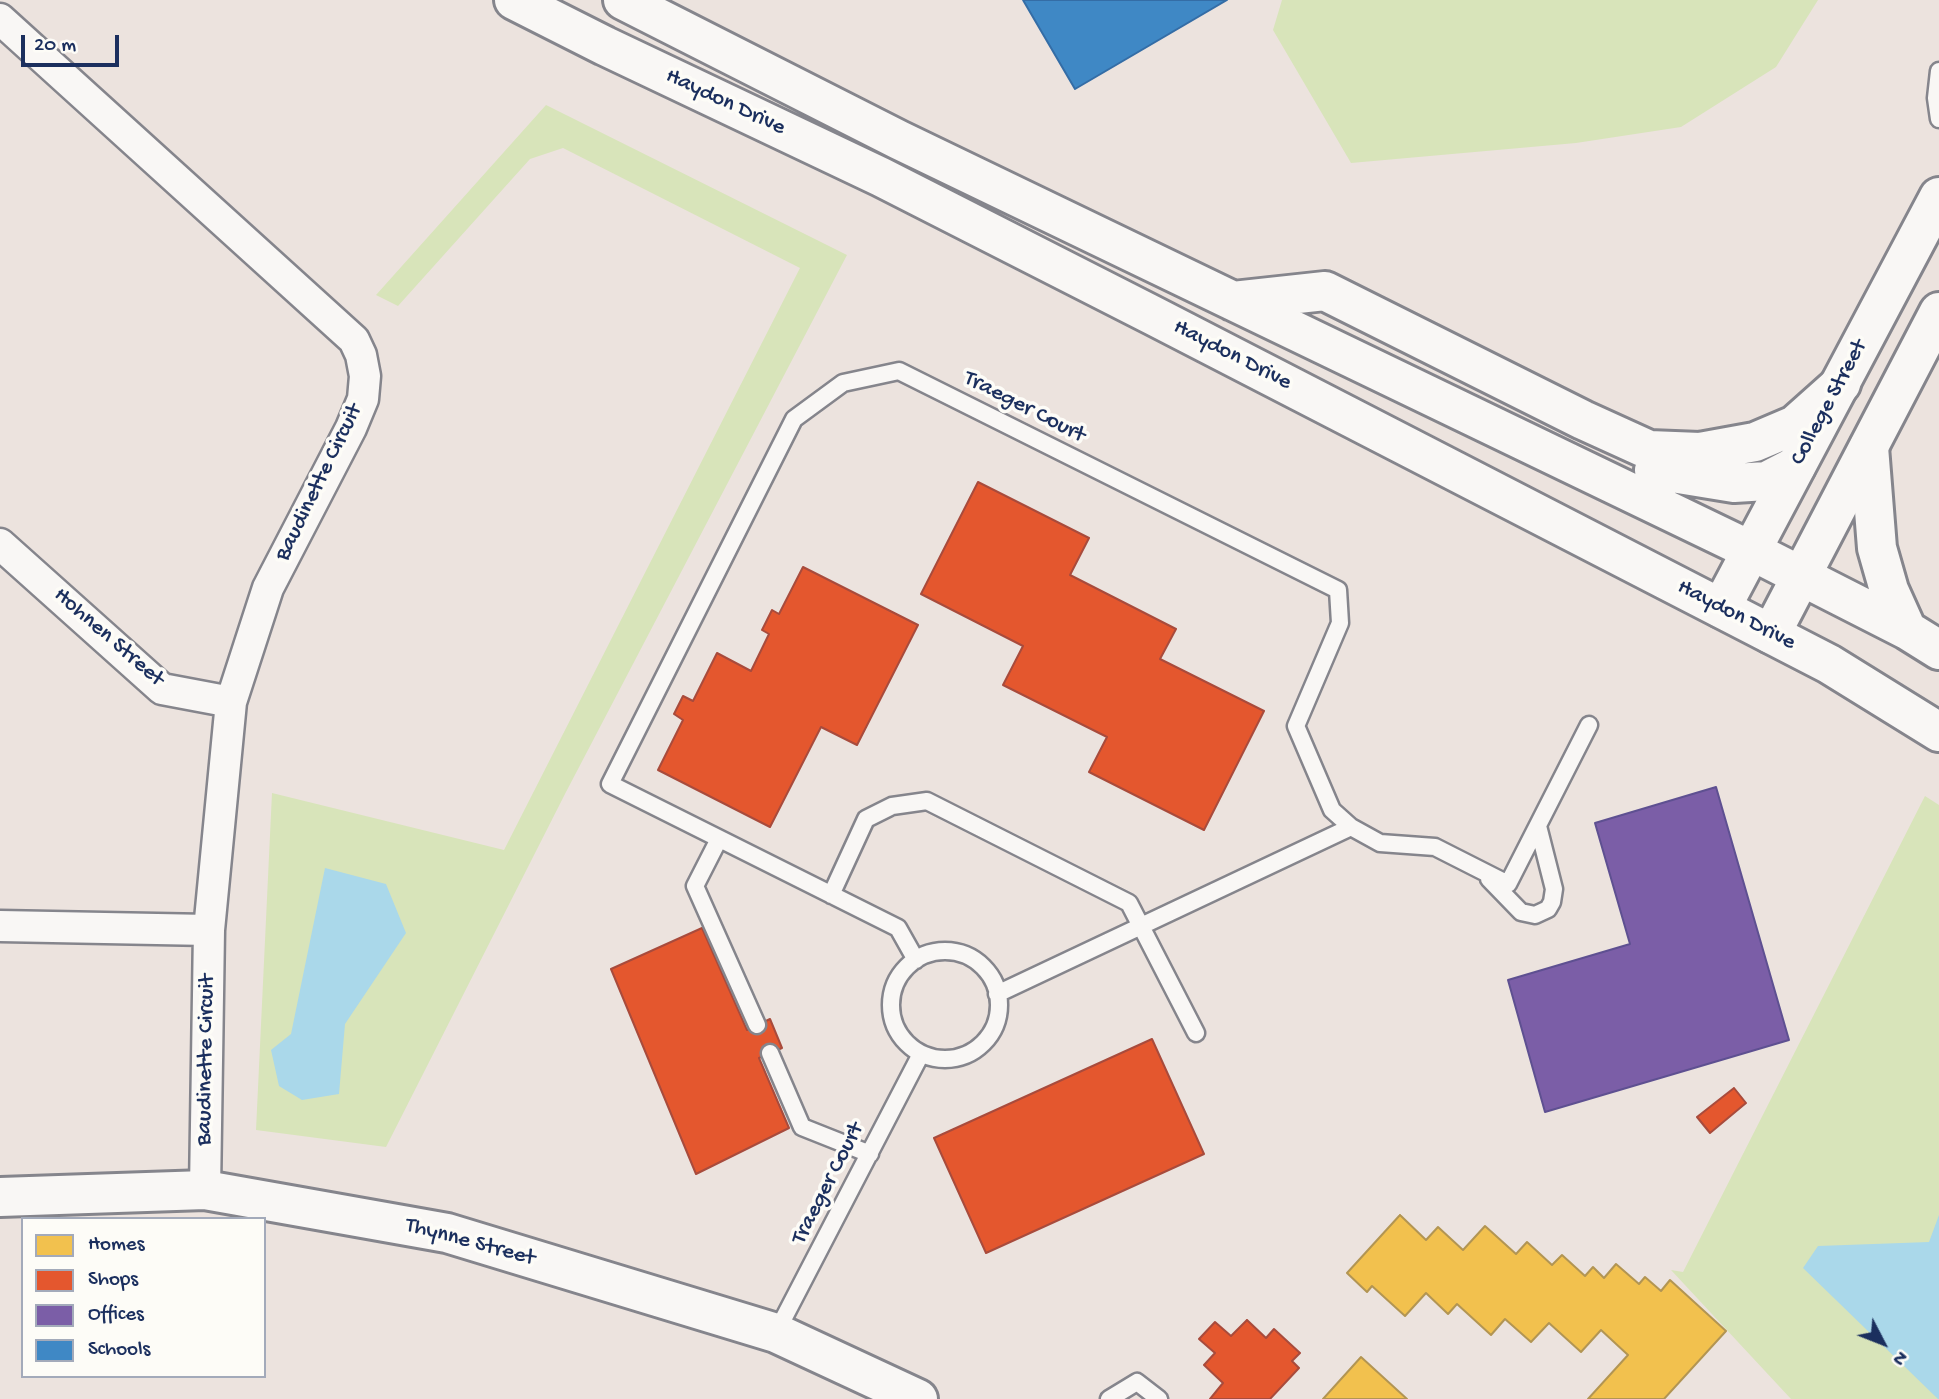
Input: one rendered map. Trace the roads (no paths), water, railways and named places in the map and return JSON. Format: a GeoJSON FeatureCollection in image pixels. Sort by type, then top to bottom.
{"type":"FeatureCollection","features":[{"type":"Feature","properties":{"kind":"main road","name":"Haydon Drive"},"geometry":{"type":"LineString","coordinates":[[514,0],[881,177],[1721,608],[1829,664],[1939,732]]}},
{"type":"Feature","properties":{"kind":"main road","name":"Haydon Drive"},"geometry":{"type":"LineString","coordinates":[[623,0],[899,140],[1752,551],[1907,630],[1939,650]]}},
{"type":"Feature","properties":{"kind":"main road","name":"College Street"},"geometry":{"type":"LineString","coordinates":[[1721,608],[1939,197]]}},
{"type":"Feature","properties":{"kind":"main road"},"geometry":{"type":"LineString","coordinates":[[1233,301],[1325,291],[1583,420],[1649,450],[1700,452],[1755,442],[1795,425],[1841,384]]}},
{"type":"Feature","properties":{"kind":"main road"},"geometry":{"type":"LineString","coordinates":[[1771,634],[1939,312]]}},
{"type":"Feature","properties":{"kind":"main road"},"geometry":{"type":"LineString","coordinates":[[1384,374],[1454,373],[1648,469],[1734,483],[1767,481],[1796,466]]}},
{"type":"Feature","properties":{"kind":"main road"},"geometry":{"type":"LineString","coordinates":[[1869,447],[1877,548],[1889,590],[1907,630]]}},
{"type":"Feature","properties":{"kind":"main road","name":"Thynne Street"},"geometry":{"type":"LineString","coordinates":[[0,1197],[205,1190],[447,1233],[776,1333],[918,1399]]}},
{"type":"Feature","properties":{"kind":"street","name":"Baudinette Circuit"},"geometry":{"type":"LineString","coordinates":[[0,19],[354,340],[361,355],[365,376],[363,400],[268,588],[231,702],[209,930],[205,1190]]}},
{"type":"Feature","properties":{"kind":"street","name":"Hohnen Street"},"geometry":{"type":"LineString","coordinates":[[0,544],[162,689],[231,702]]}},
{"type":"Feature","properties":{"kind":"street"},"geometry":{"type":"LineString","coordinates":[[0,926],[209,930]]}},
{"type":"Feature","properties":{"kind":"lane"},"geometry":{"type":"LineString","coordinates":[[1939,71],[1936,98],[1939,120]]}},
{"type":"Feature","properties":{"kind":"lane","name":"Traeger Court"},"geometry":{"type":"LineString","coordinates":[[915,960],[898,928],[610,783],[794,419],[843,383],[898,371],[1338,590],[1340,623],[1296,726],[1332,810],[1351,827]]}},
{"type":"Feature","properties":{"kind":"lane"},"geometry":{"type":"LineString","coordinates":[[997,994],[1351,827],[1380,843],[1435,847],[1508,884],[1589,725]]}},
{"type":"Feature","properties":{"kind":"lane"},"geometry":{"type":"LineString","coordinates":[[831,895],[866,819],[892,806],[927,801],[1129,904],[1196,1033]]}},
{"type":"Feature","properties":{"kind":"lane"},"geometry":{"type":"LineString","coordinates":[[1480,870],[1521,912],[1535,915],[1548,908],[1554,889],[1538,825]]}},
{"type":"Feature","properties":{"kind":"lane"},"geometry":{"type":"LineString","coordinates":[[719,839],[695,886],[757,1025]]}},
{"type":"Feature","properties":{"kind":"lane"},"geometry":{"type":"LineString","coordinates":[[940,951],[953,952],[965,956],[986,970],[997,994],[996,1020],[983,1043],[973,1052],[947,1059],[921,1054],[911,1048],[895,1028],[891,1002],[898,978],[915,960],[940,951]]}},
{"type":"Feature","properties":{"kind":"lane"},"geometry":{"type":"LineString","coordinates":[[770,1053],[802,1127],[870,1154]]}},
{"type":"Feature","properties":{"kind":"lane","name":"Traeger Court"},"geometry":{"type":"LineString","coordinates":[[776,1333],[921,1054]]}},
{"type":"Feature","properties":{"kind":"lane"},"geometry":{"type":"LineString","coordinates":[[1109,1399],[1137,1382],[1159,1399]]}},
{"type":"Feature","properties":{"kind":"water"},"geometry":{"type":"Polygon","coordinates":[[[325,868],[386,884],[406,933],[345,1024],[339,1094],[302,1100],[279,1086],[271,1050],[291,1034],[325,868]]]}},
{"type":"Feature","properties":{"kind":"water"},"geometry":{"type":"Polygon","coordinates":[[[1939,1215],[1938,1399],[1803,1268],[1818,1246],[1929,1242],[1939,1215]]]}}]}
